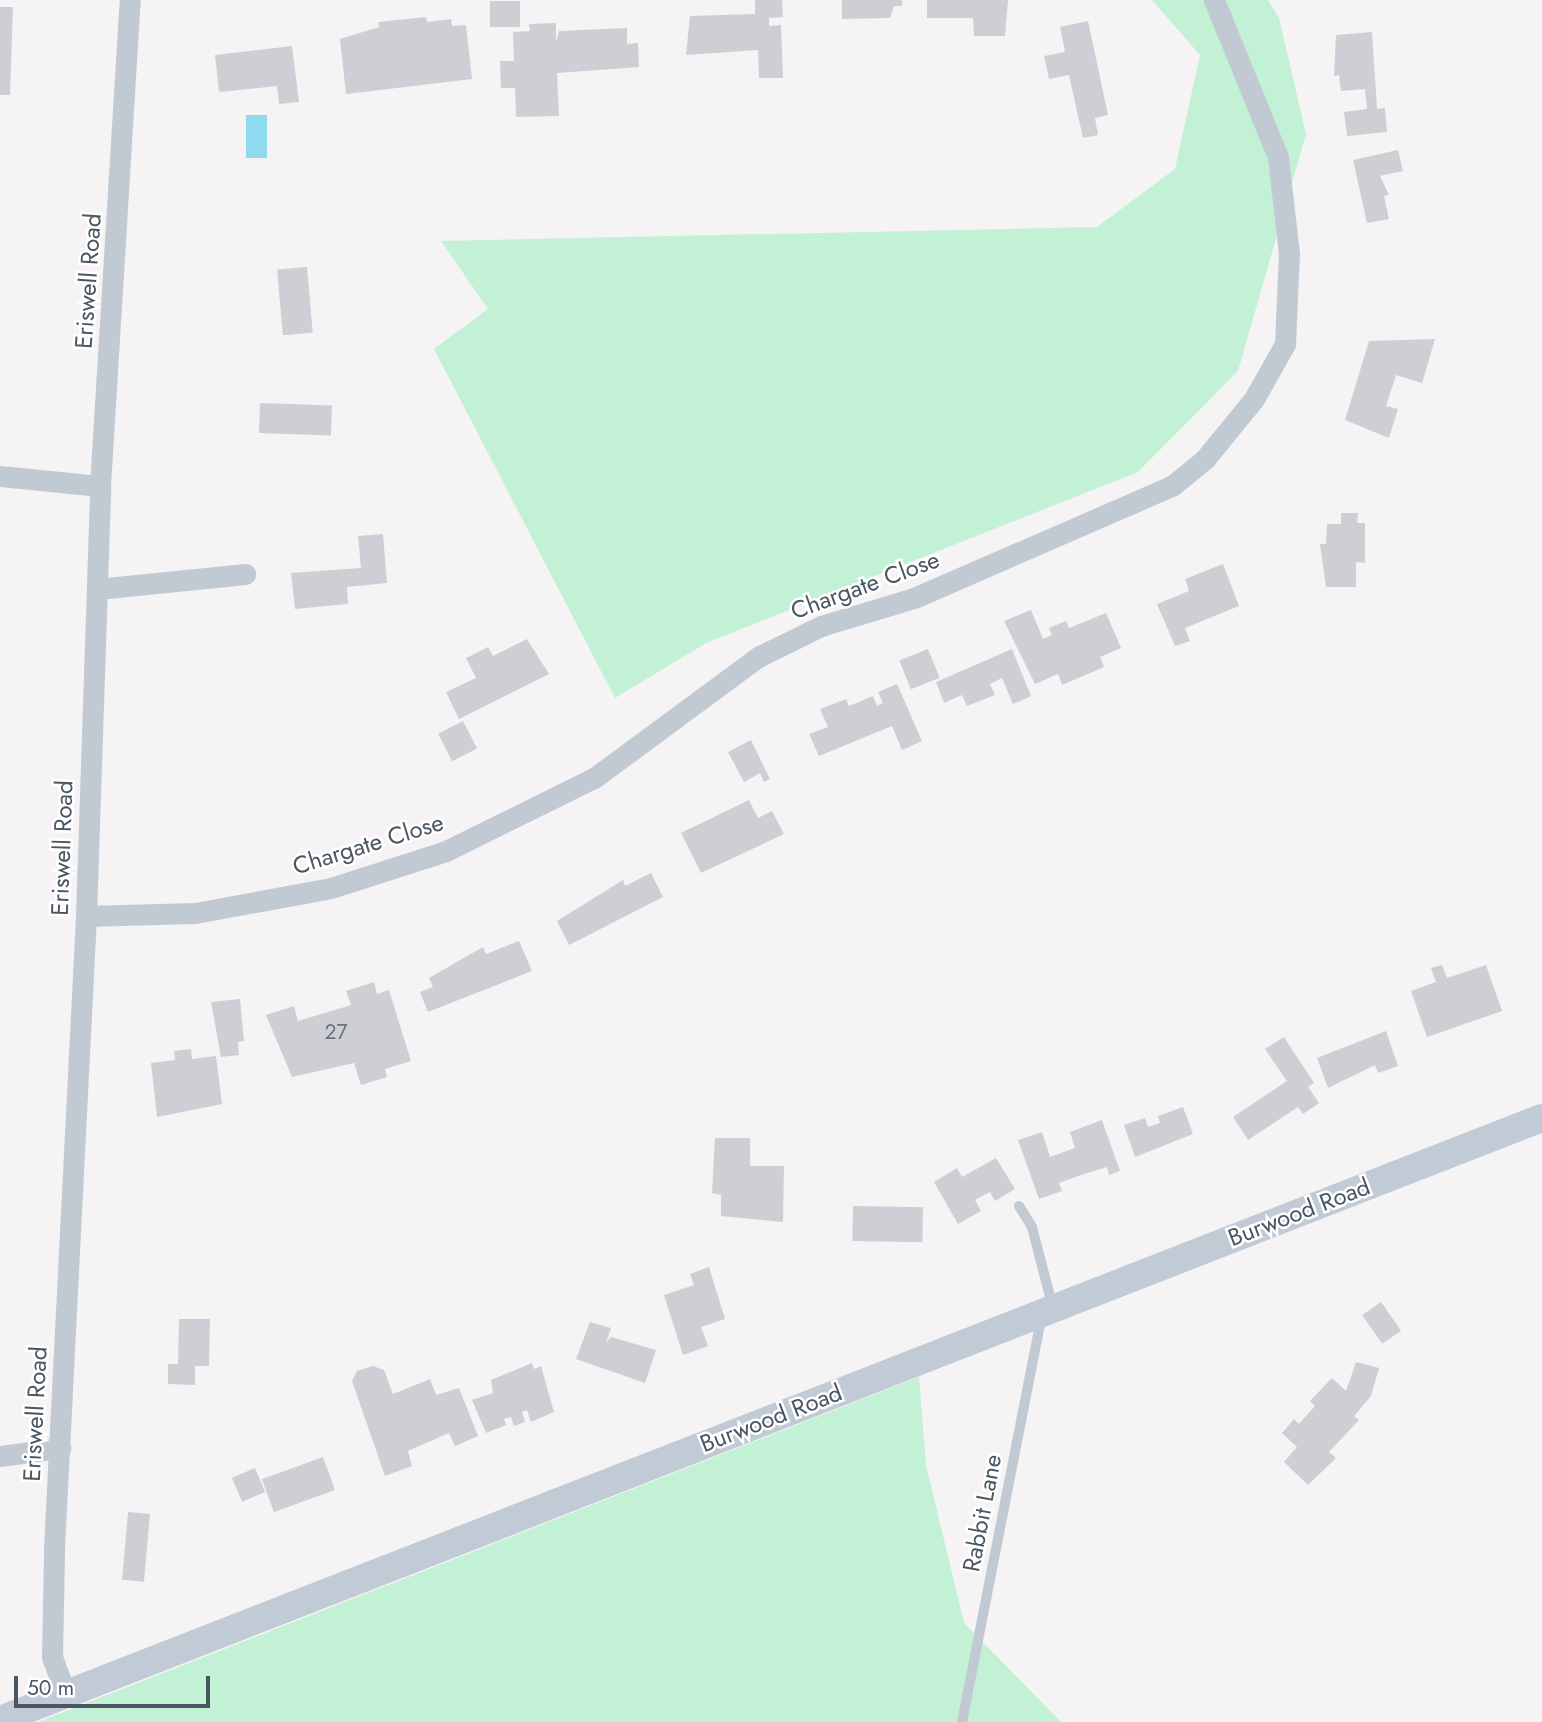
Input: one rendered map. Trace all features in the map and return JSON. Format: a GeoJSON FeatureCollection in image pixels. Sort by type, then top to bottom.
{"type":"FeatureCollection","features":[{"type":"Feature","properties":{"kind":"street","name":"Eriswell Road"},"geometry":{"type":"LineString","coordinates":[[66,1695],[51,1646],[86,916],[100,486],[130,0]]}},
{"type":"Feature","properties":{"kind":"street","name":"Chargate Close"},"geometry":{"type":"LineString","coordinates":[[86,916],[195,913],[331,888],[446,850],[594,778],[758,657],[821,626],[914,598],[1181,479],[1205,458],[1254,399],[1285,344],[1289,254],[1278,157],[1214,0]]}},
{"type":"Feature","properties":{"kind":"street"},"geometry":{"type":"LineString","coordinates":[[0,476],[100,486]]}},
{"type":"Feature","properties":{"kind":"street"},"geometry":{"type":"LineString","coordinates":[[97,590],[245,574]]}},
{"type":"Feature","properties":{"kind":"street","name":"Burwood Road"},"geometry":{"type":"LineString","coordinates":[[0,1720],[1542,1118]]}},
{"type":"Feature","properties":{"kind":"street"},"geometry":{"type":"LineString","coordinates":[[0,1456],[60,1448]]}},
{"type":"Feature","properties":{"kind":"lane"},"geometry":{"type":"LineString","coordinates":[[1019,1206],[1032,1227],[1048,1310]]}},
{"type":"Feature","properties":{"kind":"lane","name":"Rabbit Lane"},"geometry":{"type":"LineString","coordinates":[[962,1722],[1048,1310]]}},
{"type":"Feature","properties":{"kind":"green space"},"geometry":{"type":"Polygon","coordinates":[[[1152,0],[1268,0],[1279,18],[1306,134],[1238,371],[1138,472],[706,643],[615,698],[434,349],[488,309],[441,241],[1097,227],[1175,169],[1200,55],[1152,0]]]}},
{"type":"Feature","properties":{"kind":"green space"},"geometry":{"type":"Polygon","coordinates":[[[919,1377],[926,1465],[964,1623],[1061,1722],[38,1722],[919,1377]]]}},
{"type":"Feature","properties":{"kind":"water"},"geometry":{"type":"Polygon","coordinates":[[[246,115],[267,115],[267,158],[246,158],[246,115]]]}},
{"type":"Feature","properties":{"kind":"building"},"geometry":{"type":"Polygon","coordinates":[[[755,0],[782,0],[783,17],[769,18],[769,26],[781,25],[783,78],[759,78],[758,50],[686,55],[690,16],[755,14],[755,0]]]}},
{"type":"Feature","properties":{"kind":"building"},"geometry":{"type":"Polygon","coordinates":[[[842,0],[902,0],[902,6],[894,6],[890,18],[842,19],[842,0]]]}},
{"type":"Feature","properties":{"kind":"building"},"geometry":{"type":"Polygon","coordinates":[[[927,0],[1008,0],[1005,36],[974,36],[973,18],[927,18],[927,0]]]}},
{"type":"Feature","properties":{"kind":"building"},"geometry":{"type":"Polygon","coordinates":[[[490,1],[520,1],[520,27],[490,27],[490,1]]]}},
{"type":"Feature","properties":{"kind":"building"},"geometry":{"type":"Polygon","coordinates":[[[0,7],[13,7],[10,95],[0,95],[0,7]]]}},
{"type":"Feature","properties":{"kind":"building"},"geometry":{"type":"Polygon","coordinates":[[[426,17],[427,22],[451,19],[452,26],[466,25],[472,79],[346,94],[340,39],[379,27],[378,22],[426,17]]]}},
{"type":"Feature","properties":{"kind":"building"},"geometry":{"type":"Polygon","coordinates":[[[1088,21],[1108,115],[1095,118],[1098,135],[1083,138],[1069,75],[1049,79],[1044,56],[1065,52],[1060,27],[1088,21]]]}},
{"type":"Feature","properties":{"kind":"building"},"geometry":{"type":"Polygon","coordinates":[[[556,23],[556,42],[559,31],[627,28],[627,44],[638,43],[639,67],[557,73],[559,116],[516,117],[515,88],[501,88],[500,61],[514,61],[513,32],[530,31],[529,24],[556,23]]]}},
{"type":"Feature","properties":{"kind":"building"},"geometry":{"type":"Polygon","coordinates":[[[1372,32],[1377,109],[1385,108],[1387,132],[1347,136],[1344,112],[1367,109],[1365,89],[1341,91],[1339,75],[1334,76],[1336,35],[1372,32]]]}},
{"type":"Feature","properties":{"kind":"building"},"geometry":{"type":"Polygon","coordinates":[[[292,46],[299,102],[279,104],[277,86],[219,92],[215,55],[292,46]]]}},
{"type":"Feature","properties":{"kind":"building"},"geometry":{"type":"Polygon","coordinates":[[[1398,150],[1403,171],[1380,176],[1389,195],[1384,196],[1389,219],[1367,223],[1353,160],[1398,150]]]}},
{"type":"Feature","properties":{"kind":"building"},"geometry":{"type":"Polygon","coordinates":[[[307,267],[313,333],[283,335],[277,270],[307,267]]]}},
{"type":"Feature","properties":{"kind":"building"},"geometry":{"type":"Polygon","coordinates":[[[1435,339],[1422,383],[1396,375],[1386,406],[1398,409],[1389,438],[1345,420],[1369,341],[1435,339]]]}},
{"type":"Feature","properties":{"kind":"building"},"geometry":{"type":"Polygon","coordinates":[[[260,403],[332,406],[331,435],[259,433],[260,403]]]}},
{"type":"Feature","properties":{"kind":"building"},"geometry":{"type":"Polygon","coordinates":[[[1341,513],[1358,513],[1357,523],[1365,523],[1365,563],[1356,562],[1356,587],[1326,587],[1320,544],[1326,544],[1327,524],[1341,524],[1341,513]]]}},
{"type":"Feature","properties":{"kind":"building"},"geometry":{"type":"Polygon","coordinates":[[[383,534],[387,583],[347,587],[348,604],[295,609],[291,573],[361,568],[358,536],[383,534]]]}},
{"type":"Feature","properties":{"kind":"building"},"geometry":{"type":"Polygon","coordinates":[[[1223,564],[1239,606],[1185,628],[1190,641],[1175,646],[1157,604],[1189,591],[1185,579],[1223,564]]]}},
{"type":"Feature","properties":{"kind":"building"},"geometry":{"type":"Polygon","coordinates":[[[1031,610],[1043,639],[1052,635],[1049,628],[1066,621],[1069,628],[1106,613],[1121,648],[1100,657],[1104,667],[1062,685],[1058,674],[1035,684],[1004,621],[1031,610]]]}},
{"type":"Feature","properties":{"kind":"building"},"geometry":{"type":"Polygon","coordinates":[[[527,639],[549,674],[459,719],[446,692],[476,678],[466,658],[488,647],[493,656],[527,639]]]}},
{"type":"Feature","properties":{"kind":"building"},"geometry":{"type":"Polygon","coordinates":[[[928,649],[940,678],[911,689],[899,661],[928,649]]]}},
{"type":"Feature","properties":{"kind":"building"},"geometry":{"type":"Polygon","coordinates":[[[1012,649],[1031,696],[1013,704],[1002,678],[990,684],[995,695],[967,706],[962,695],[944,703],[936,682],[1012,649]]]}},
{"type":"Feature","properties":{"kind":"building"},"geometry":{"type":"Polygon","coordinates":[[[897,684],[922,741],[902,750],[892,726],[819,756],[809,734],[828,727],[820,709],[846,699],[849,706],[873,696],[877,706],[883,703],[878,692],[897,684]]]}},
{"type":"Feature","properties":{"kind":"building"},"geometry":{"type":"Polygon","coordinates":[[[463,721],[477,749],[452,761],[438,734],[463,721]]]}},
{"type":"Feature","properties":{"kind":"building"},"geometry":{"type":"Polygon","coordinates":[[[751,740],[770,779],[764,782],[760,773],[744,782],[728,752],[751,740]]]}},
{"type":"Feature","properties":{"kind":"building"},"geometry":{"type":"Polygon","coordinates":[[[749,800],[758,818],[772,811],[784,834],[701,873],[681,833],[749,800]]]}},
{"type":"Feature","properties":{"kind":"building"},"geometry":{"type":"Polygon","coordinates":[[[651,873],[663,897],[569,945],[557,921],[623,880],[625,886],[651,873]]]}},
{"type":"Feature","properties":{"kind":"building"},"geometry":{"type":"Polygon","coordinates":[[[519,941],[532,971],[428,1012],[420,992],[433,987],[429,978],[483,947],[486,954],[519,941]]]}},
{"type":"Feature","properties":{"kind":"building"},"geometry":{"type":"Polygon","coordinates":[[[1442,965],[1447,978],[1486,965],[1502,1011],[1427,1037],[1411,991],[1436,982],[1431,968],[1442,965]]]}},
{"type":"Feature","properties":{"kind":"building"},"geometry":{"type":"Polygon","coordinates":[[[374,982],[377,994],[389,990],[411,1061],[385,1069],[387,1077],[361,1085],[354,1063],[292,1077],[266,1015],[294,1006],[298,1021],[351,1005],[346,991],[374,982]]]}},
{"type":"Feature","properties":{"kind":"building"},"geometry":{"type":"Polygon","coordinates":[[[240,999],[244,1041],[238,1042],[239,1055],[221,1057],[211,1002],[240,999]]]}},
{"type":"Feature","properties":{"kind":"building"},"geometry":{"type":"Polygon","coordinates":[[[1386,1031],[1398,1066],[1378,1073],[1375,1065],[1328,1088],[1317,1058],[1386,1031]]]}},
{"type":"Feature","properties":{"kind":"building"},"geometry":{"type":"Polygon","coordinates":[[[1284,1037],[1314,1083],[1308,1087],[1319,1103],[1303,1114],[1298,1107],[1248,1140],[1233,1117],[1287,1081],[1265,1049],[1284,1037]]]}},
{"type":"Feature","properties":{"kind":"building"},"geometry":{"type":"Polygon","coordinates":[[[191,1049],[192,1059],[216,1056],[222,1104],[157,1117],[151,1063],[175,1060],[174,1051],[191,1049]]]}},
{"type":"Feature","properties":{"kind":"building"},"geometry":{"type":"Polygon","coordinates":[[[1183,1107],[1193,1134],[1135,1157],[1124,1125],[1145,1118],[1148,1127],[1160,1123],[1158,1116],[1183,1107]]]}},
{"type":"Feature","properties":{"kind":"building"},"geometry":{"type":"Polygon","coordinates":[[[1102,1120],[1120,1171],[1109,1175],[1107,1167],[1084,1174],[1059,1183],[1062,1191],[1039,1199],[1018,1140],[1042,1132],[1050,1157],[1075,1148],[1070,1132],[1102,1120]]]}},
{"type":"Feature","properties":{"kind":"building"},"geometry":{"type":"Polygon","coordinates":[[[715,1138],[750,1138],[750,1166],[784,1166],[783,1222],[721,1216],[721,1195],[712,1193],[715,1138]]]}},
{"type":"Feature","properties":{"kind":"building"},"geometry":{"type":"Polygon","coordinates":[[[996,1158],[1015,1189],[995,1201],[990,1192],[975,1200],[981,1211],[958,1224],[934,1182],[957,1168],[962,1177],[996,1158]]]}},
{"type":"Feature","properties":{"kind":"building"},"geometry":{"type":"Polygon","coordinates":[[[853,1206],[923,1207],[922,1242],[852,1241],[853,1206]]]}},
{"type":"Feature","properties":{"kind":"building"},"geometry":{"type":"Polygon","coordinates":[[[709,1267],[725,1319],[701,1327],[708,1346],[683,1355],[664,1295],[694,1285],[690,1274],[709,1267]]]}},
{"type":"Feature","properties":{"kind":"building"},"geometry":{"type":"Polygon","coordinates":[[[1381,1302],[1401,1331],[1382,1344],[1362,1315],[1381,1302]]]}},
{"type":"Feature","properties":{"kind":"building"},"geometry":{"type":"Polygon","coordinates":[[[179,1319],[210,1319],[209,1366],[195,1366],[195,1385],[168,1384],[168,1364],[178,1364],[179,1319]]]}},
{"type":"Feature","properties":{"kind":"building"},"geometry":{"type":"Polygon","coordinates":[[[590,1322],[611,1328],[606,1343],[611,1337],[656,1350],[645,1383],[576,1359],[590,1322]]]}},
{"type":"Feature","properties":{"kind":"building"},"geometry":{"type":"Polygon","coordinates":[[[1356,1362],[1379,1368],[1371,1396],[1354,1416],[1359,1420],[1329,1452],[1336,1458],[1308,1485],[1284,1462],[1297,1447],[1282,1433],[1294,1419],[1299,1424],[1315,1406],[1310,1401],[1332,1378],[1346,1391],[1356,1362]]]}},
{"type":"Feature","properties":{"kind":"building"},"geometry":{"type":"Polygon","coordinates":[[[532,1363],[534,1369],[541,1366],[554,1412],[531,1422],[527,1410],[522,1412],[525,1422],[514,1426],[511,1417],[504,1419],[506,1425],[486,1433],[472,1400],[493,1393],[491,1380],[532,1363]]]}},
{"type":"Feature","properties":{"kind":"building"},"geometry":{"type":"Polygon","coordinates":[[[373,1366],[384,1370],[393,1394],[430,1379],[436,1395],[459,1388],[478,1436],[455,1446],[449,1433],[408,1451],[412,1466],[385,1476],[352,1381],[357,1371],[373,1366]]]}},
{"type":"Feature","properties":{"kind":"building"},"geometry":{"type":"Polygon","coordinates":[[[323,1457],[335,1490],[274,1512],[262,1479],[323,1457]]]}},
{"type":"Feature","properties":{"kind":"building"},"geometry":{"type":"Polygon","coordinates":[[[255,1468],[265,1492],[242,1502],[232,1478],[255,1468]]]}},
{"type":"Feature","properties":{"kind":"building"},"geometry":{"type":"Polygon","coordinates":[[[128,1512],[150,1514],[144,1582],[122,1580],[128,1512]]]}}]}
